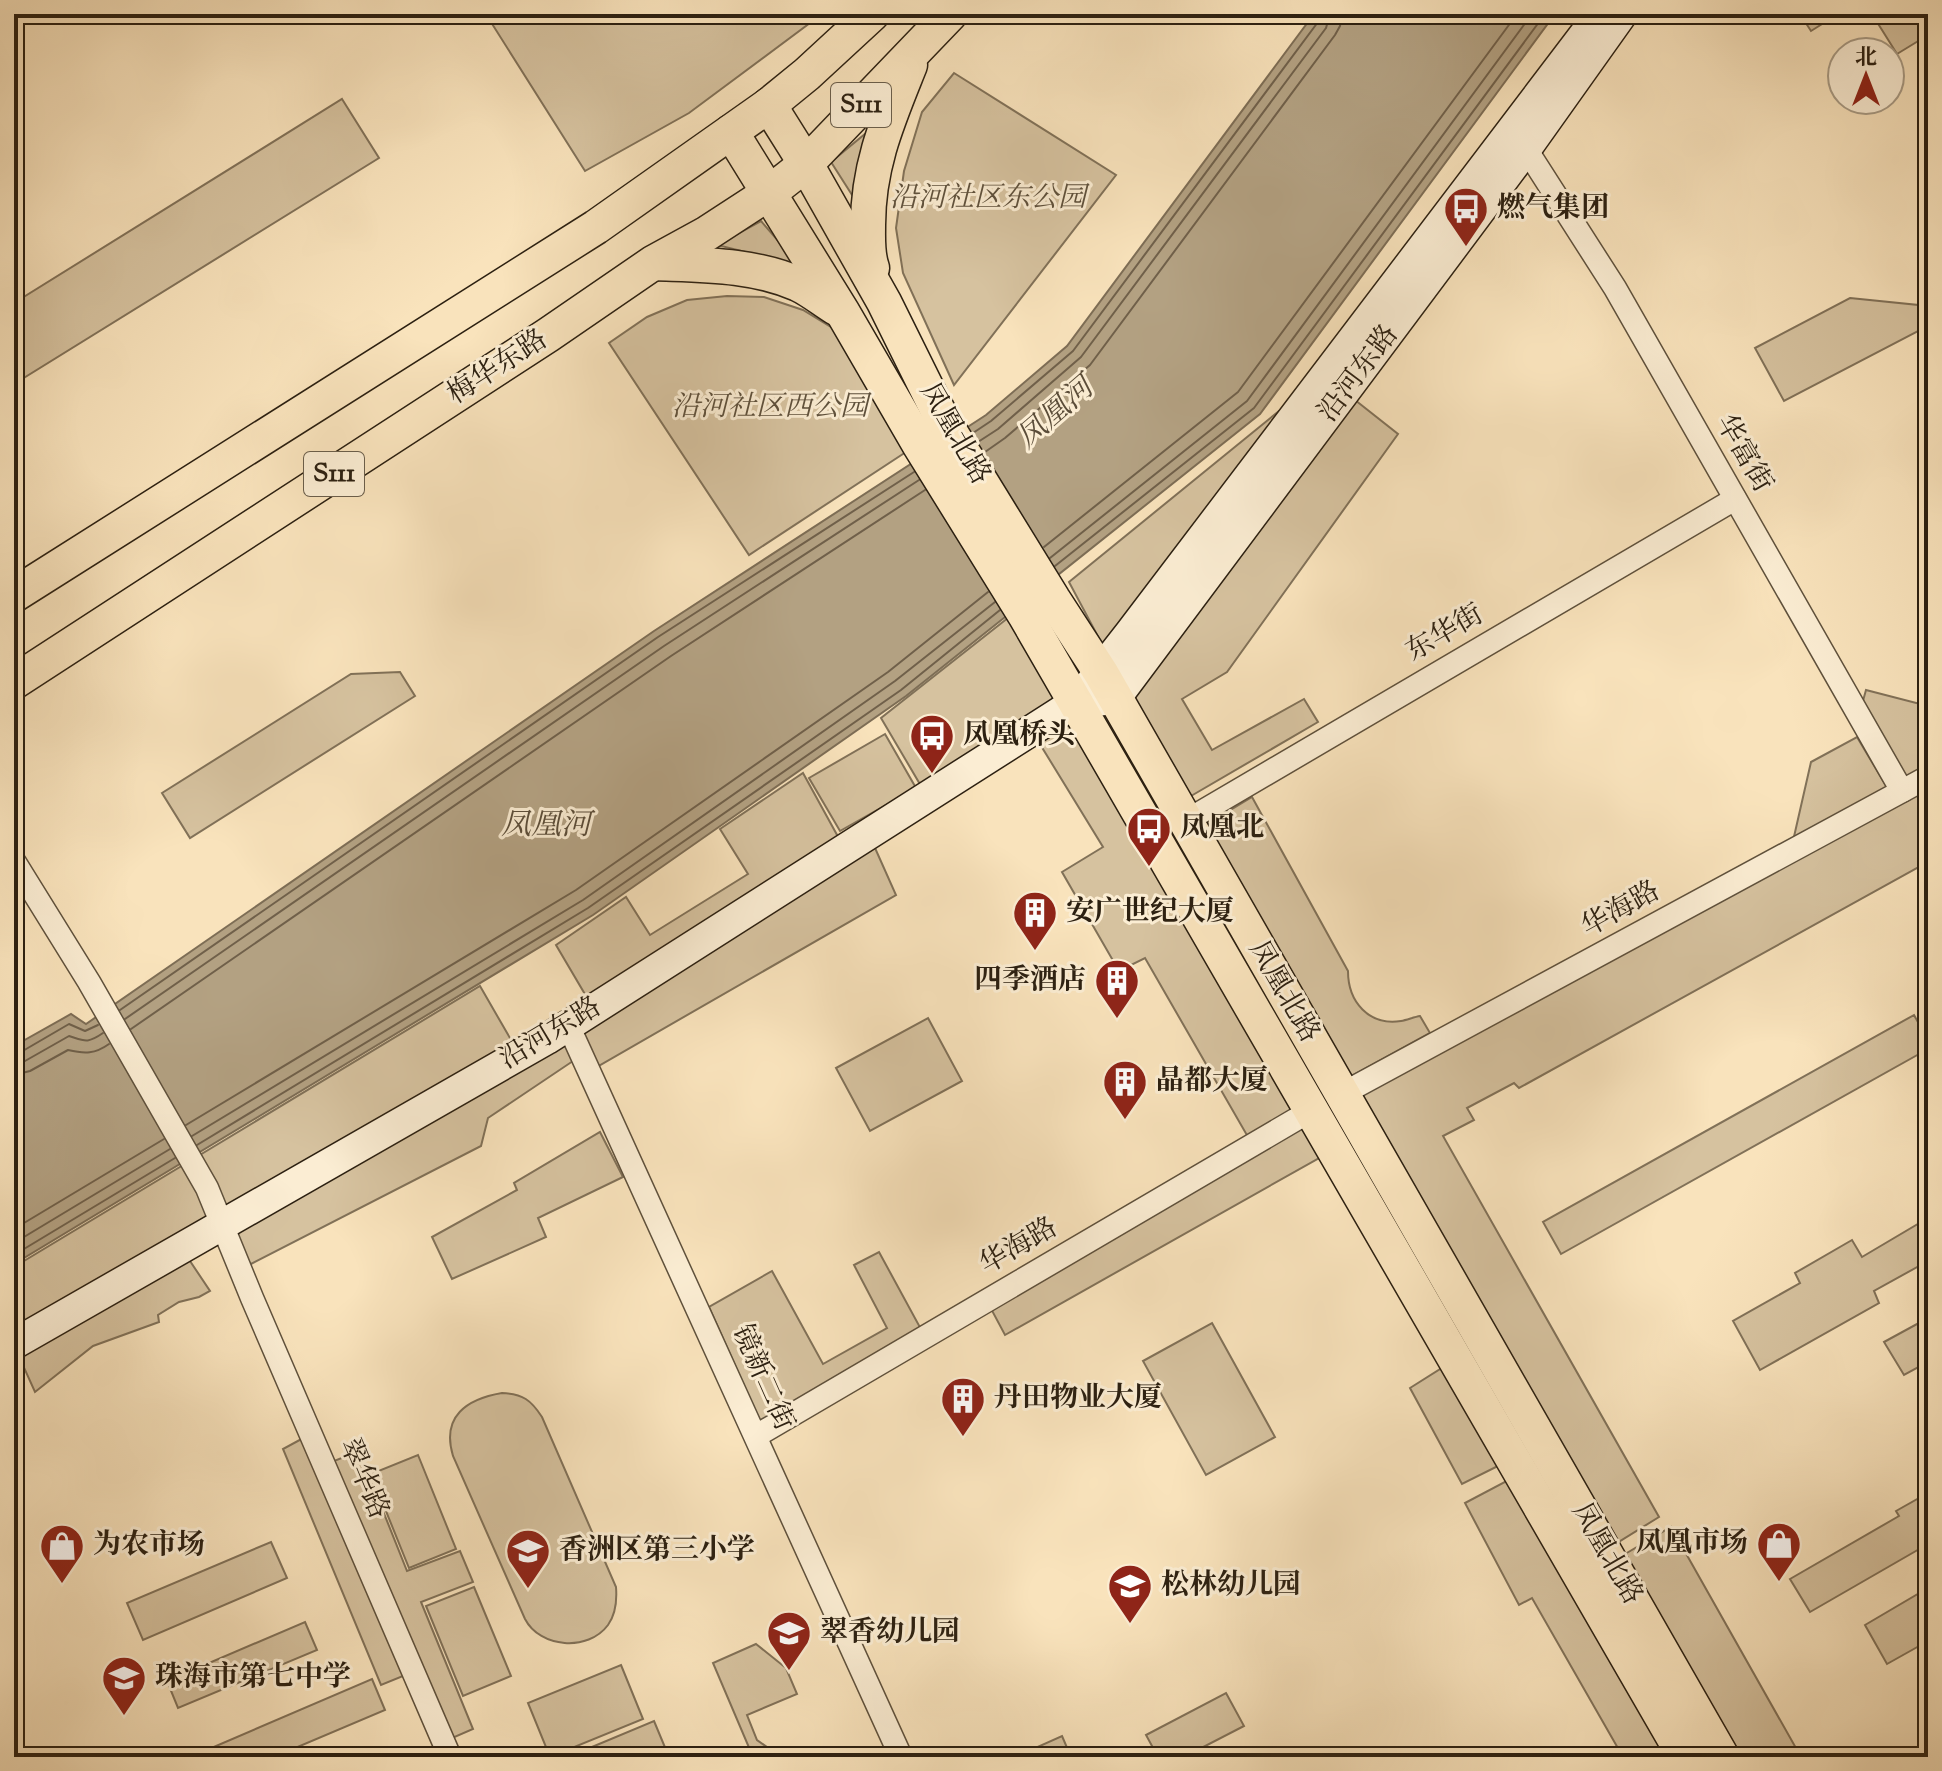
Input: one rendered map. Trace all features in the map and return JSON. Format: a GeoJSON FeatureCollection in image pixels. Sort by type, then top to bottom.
{"type":"FeatureCollection","features":[{"type":"Feature","properties":{"kind":"main road","name":"S111"},"geometry":{"type":"LineString","coordinates":[[14,595],[596,227],[769,105],[872,14]]}},
{"type":"Feature","properties":{"kind":"main road","name":"梅华东路"},"geometry":{"type":"LineString","coordinates":[[14,682],[535,344],[653,263],[706,234],[769,193],[806,164],[950,14]]}},
{"type":"Feature","properties":{"kind":"main road"},"geometry":{"type":"LineString","coordinates":[[884,302],[867,256],[868,198],[880,139],[917,46]]}},
{"type":"Feature","properties":{"kind":"main road","name":"凤凰北路"},"geometry":{"type":"LineString","coordinates":[[769,105],[884,302],[941,417],[951,431],[1039,607],[1076,702],[1685,1757]]}},
{"type":"Feature","properties":{"kind":"main road","name":"凤凰北路"},"geometry":{"type":"LineString","coordinates":[[731,132],[843,313],[919,444],[1039,607],[1108,686],[1722,1757]]}},
{"type":"Feature","properties":{"kind":"main road"},"geometry":{"type":"LineString","coordinates":[[653,263],[756,270],[799,285],[843,313]]}},
{"type":"Feature","properties":{"kind":"street","name":"沿河东路"},"geometry":{"type":"LineString","coordinates":[[1108,686],[1600,14]]}},
{"type":"Feature","properties":{"kind":"street","name":"沿河东路"},"geometry":{"type":"LineString","coordinates":[[14,1344],[568,1025],[1076,702],[1108,686],[1526,149],[1622,14]]}},
{"type":"Feature","properties":{"kind":"street","name":"华富街"},"geometry":{"type":"LineString","coordinates":[[1526,149],[1615,288],[1902,791]]}},
{"type":"Feature","properties":{"kind":"street","name":"东华街"},"geometry":{"type":"LineString","coordinates":[[1186,821],[1735,499]]}},
{"type":"Feature","properties":{"kind":"street","name":"华海路"},"geometry":{"type":"LineString","coordinates":[[1342,1094],[1928,777]]}},
{"type":"Feature","properties":{"kind":"street","name":"翠华路"},"geometry":{"type":"LineString","coordinates":[[14,861],[89,982],[207,1188],[450,1757]]}},
{"type":"Feature","properties":{"kind":"street","name":"镜新二街"},"geometry":{"type":"LineString","coordinates":[[568,1025],[901,1757]]}},
{"type":"Feature","properties":{"kind":"street","name":"华海路"},"geometry":{"type":"LineString","coordinates":[[756,1436],[1312,1110]]}},
{"type":"Feature","properties":{"kind":"green space"},"geometry":{"type":"Polygon","coordinates":[[[495,14],[822,14],[689,113],[585,171],[489,19],[495,14]]]}},
{"type":"Feature","properties":{"kind":"green space"},"geometry":{"type":"Polygon","coordinates":[[[1800,14],[1838,14],[1811,31],[1800,14]]]}},
{"type":"Feature","properties":{"kind":"green space"},"geometry":{"type":"Polygon","coordinates":[[[1872,14],[1928,14],[1928,35],[1906,48],[1906,36],[1886,36],[1872,14]]]}},
{"type":"Feature","properties":{"kind":"green space","name":"沿河社区东公园"},"geometry":{"type":"Polygon","coordinates":[[[954,73],[1116,175],[954,385],[903,273],[896,228],[904,171],[922,112],[954,73]]]}},
{"type":"Feature","properties":{"kind":"green space"},"geometry":{"type":"Polygon","coordinates":[[[342,99],[379,158],[14,384],[14,303],[342,99]]]}},
{"type":"Feature","properties":{"kind":"green space"},"geometry":{"type":"Polygon","coordinates":[[[871,129],[868,220],[831,162],[871,129]]]}},
{"type":"Feature","properties":{"kind":"green space"},"geometry":{"type":"Polygon","coordinates":[[[761,221],[799,265],[717,245],[761,221]]]}},
{"type":"Feature","properties":{"kind":"green space","name":"沿河社区西公园"},"geometry":{"type":"Polygon","coordinates":[[[727,296],[764,297],[803,310],[839,332],[909,450],[749,555],[609,343],[647,317],[687,300],[727,296]]]}},
{"type":"Feature","properties":{"kind":"green space"},"geometry":{"type":"Polygon","coordinates":[[[1850,298],[1928,306],[1928,326],[1784,401],[1755,348],[1850,298]]]}},
{"type":"Feature","properties":{"kind":"green space"},"geometry":{"type":"Polygon","coordinates":[[[1355,400],[1398,434],[1227,672],[1182,699],[1212,750],[1304,699],[1318,722],[1191,796],[1123,682],[1355,400]]]}},
{"type":"Feature","properties":{"kind":"green space"},"geometry":{"type":"Polygon","coordinates":[[[1279,411],[1297,426],[1111,661],[1069,582],[1279,411]]]}},
{"type":"Feature","properties":{"kind":"green space"},"geometry":{"type":"Polygon","coordinates":[[[1018,610],[1070,701],[924,791],[881,718],[1018,610]]]}},
{"type":"Feature","properties":{"kind":"green space"},"geometry":{"type":"Polygon","coordinates":[[[400,672],[415,696],[190,838],[162,793],[351,674],[400,672]]]}},
{"type":"Feature","properties":{"kind":"green space"},"geometry":{"type":"Polygon","coordinates":[[[1866,690],[1928,706],[1928,771],[1904,783],[1861,708],[1866,690]]]}},
{"type":"Feature","properties":{"kind":"green space"},"geometry":{"type":"Polygon","coordinates":[[[1076,711],[1304,1106],[1248,1137],[1145,958],[1119,971],[1062,872],[1103,847],[1035,736],[1076,711]]]}},
{"type":"Feature","properties":{"kind":"green space"},"geometry":{"type":"Polygon","coordinates":[[[885,734],[916,788],[840,831],[809,778],[885,734]]]}},
{"type":"Feature","properties":{"kind":"green space"},"geometry":{"type":"Polygon","coordinates":[[[1857,737],[1888,789],[1793,841],[1811,762],[1857,737]]]}},
{"type":"Feature","properties":{"kind":"green space"},"geometry":{"type":"Polygon","coordinates":[[[803,773],[842,844],[589,1001],[556,945],[626,897],[650,935],[748,874],[720,829],[803,773]]]}},
{"type":"Feature","properties":{"kind":"green space"},"geometry":{"type":"Polygon","coordinates":[[[1928,787],[1928,862],[1519,1088],[1514,1083],[1467,1108],[1474,1120],[1443,1136],[1659,1517],[1612,1546],[1353,1096],[1928,787]]]}},
{"type":"Feature","properties":{"kind":"green space"},"geometry":{"type":"Polygon","coordinates":[[[1252,797],[1348,971],[1352,993],[1362,1010],[1379,1020],[1390,1022],[1420,1016],[1430,1033],[1350,1077],[1204,826],[1252,797]]]}},
{"type":"Feature","properties":{"kind":"green space"},"geometry":{"type":"Polygon","coordinates":[[[871,839],[896,895],[595,1068],[577,1029],[871,839]]]}},
{"type":"Feature","properties":{"kind":"green space"},"geometry":{"type":"Polygon","coordinates":[[[480,986],[518,1052],[14,1340],[14,1267],[480,986]]]}},
{"type":"Feature","properties":{"kind":"green space"},"geometry":{"type":"Polygon","coordinates":[[[1914,1015],[1928,1040],[1928,1049],[1561,1254],[1543,1222],[1914,1015]]]}},
{"type":"Feature","properties":{"kind":"green space"},"geometry":{"type":"Polygon","coordinates":[[[928,1018],[962,1081],[870,1131],[836,1068],[928,1018]]]}},
{"type":"Feature","properties":{"kind":"green space"},"geometry":{"type":"Polygon","coordinates":[[[566,1035],[576,1059],[488,1118],[481,1146],[247,1266],[231,1227],[566,1035]]]}},
{"type":"Feature","properties":{"kind":"green space"},"geometry":{"type":"Polygon","coordinates":[[[1310,1119],[1328,1153],[1005,1335],[989,1305],[1310,1119]]]}},
{"type":"Feature","properties":{"kind":"green space"},"geometry":{"type":"Polygon","coordinates":[[[600,1132],[623,1177],[538,1218],[546,1237],[452,1279],[432,1237],[517,1190],[514,1183],[600,1132]]]}},
{"type":"Feature","properties":{"kind":"green space"},"geometry":{"type":"Polygon","coordinates":[[[1928,1218],[1928,1261],[1874,1291],[1879,1303],[1760,1370],[1733,1321],[1800,1283],[1795,1273],[1852,1240],[1862,1257],[1928,1218]]]}},
{"type":"Feature","properties":{"kind":"green space"},"geometry":{"type":"Polygon","coordinates":[[[184,1252],[210,1291],[179,1302],[158,1315],[159,1322],[93,1346],[35,1392],[16,1350],[184,1252]]]}},
{"type":"Feature","properties":{"kind":"green space"},"geometry":{"type":"Polygon","coordinates":[[[879,1252],[922,1331],[761,1424],[709,1307],[772,1271],[823,1364],[887,1328],[854,1265],[879,1252]]]}},
{"type":"Feature","properties":{"kind":"green space"},"geometry":{"type":"Polygon","coordinates":[[[1928,1318],[1928,1362],[1904,1375],[1884,1342],[1928,1318]]]}},
{"type":"Feature","properties":{"kind":"green space"},"geometry":{"type":"Polygon","coordinates":[[[1212,1323],[1275,1437],[1206,1475],[1143,1361],[1212,1323]]]}},
{"type":"Feature","properties":{"kind":"green space"},"geometry":{"type":"Polygon","coordinates":[[[1453,1361],[1512,1459],[1462,1484],[1410,1388],[1453,1361]]]}},
{"type":"Feature","properties":{"kind":"green space"},"geometry":{"type":"Polygon","coordinates":[[[502,1393],[526,1399],[542,1417],[616,1587],[611,1621],[589,1640],[577,1643],[553,1641],[532,1629],[453,1456],[451,1430],[460,1412],[478,1400],[502,1393]]]}},
{"type":"Feature","properties":{"kind":"green space"},"geometry":{"type":"Polygon","coordinates":[[[307,1436],[408,1674],[381,1685],[283,1449],[307,1436]]]}},
{"type":"Feature","properties":{"kind":"green space"},"geometry":{"type":"Polygon","coordinates":[[[359,1451],[407,1571],[460,1551],[473,1582],[421,1602],[473,1729],[450,1739],[334,1461],[359,1451]]]}},
{"type":"Feature","properties":{"kind":"green space"},"geometry":{"type":"Polygon","coordinates":[[[418,1455],[456,1549],[409,1568],[371,1474],[418,1455]]]}},
{"type":"Feature","properties":{"kind":"green space"},"geometry":{"type":"Polygon","coordinates":[[[1516,1476],[1684,1757],[1623,1757],[1532,1598],[1519,1605],[1465,1503],[1516,1476]]]}},
{"type":"Feature","properties":{"kind":"green space"},"geometry":{"type":"Polygon","coordinates":[[[1928,1493],[1928,1544],[1810,1612],[1790,1579],[1899,1516],[1896,1511],[1928,1493]]]}},
{"type":"Feature","properties":{"kind":"green space"},"geometry":{"type":"Polygon","coordinates":[[[1671,1527],[1801,1757],[1740,1757],[1620,1557],[1671,1527]]]}},
{"type":"Feature","properties":{"kind":"green space"},"geometry":{"type":"Polygon","coordinates":[[[271,1542],[287,1578],[143,1640],[127,1603],[271,1542]]]}},
{"type":"Feature","properties":{"kind":"green space"},"geometry":{"type":"Polygon","coordinates":[[[474,1587],[511,1676],[463,1696],[426,1606],[474,1587]]]}},
{"type":"Feature","properties":{"kind":"green space"},"geometry":{"type":"Polygon","coordinates":[[[1928,1588],[1928,1641],[1887,1664],[1865,1625],[1928,1588]]]}},
{"type":"Feature","properties":{"kind":"green space"},"geometry":{"type":"Polygon","coordinates":[[[305,1622],[317,1650],[178,1708],[167,1681],[305,1622]]]}},
{"type":"Feature","properties":{"kind":"green space"},"geometry":{"type":"Polygon","coordinates":[[[756,1644],[786,1668],[797,1694],[747,1715],[757,1740],[781,1757],[753,1757],[713,1663],[756,1644]]]}},
{"type":"Feature","properties":{"kind":"green space"},"geometry":{"type":"Polygon","coordinates":[[[621,1665],[643,1719],[550,1757],[528,1703],[621,1665]]]}},
{"type":"Feature","properties":{"kind":"green space"},"geometry":{"type":"Polygon","coordinates":[[[372,1679],[385,1710],[274,1757],[195,1755],[372,1679]]]}},
{"type":"Feature","properties":{"kind":"green space"},"geometry":{"type":"Polygon","coordinates":[[[1226,1693],[1244,1726],[1184,1757],[1158,1757],[1146,1735],[1226,1693]]]}},
{"type":"Feature","properties":{"kind":"green space"},"geometry":{"type":"Polygon","coordinates":[[[654,1721],[669,1757],[568,1757],[654,1721]]]}},
{"type":"Feature","properties":{"kind":"green space"},"geometry":{"type":"Polygon","coordinates":[[[1062,1736],[1071,1757],[1015,1757],[1062,1736]]]}},
{"type":"Feature","properties":{"kind":"water","name":"凤凰河"},"geometry":{"type":"Polygon","coordinates":[[[1314,14],[1555,14],[1260,414],[906,696],[593,915],[14,1264],[14,1046],[71,1014],[86,1024],[654,631],[986,415],[1067,346],[1314,14]]]}},
{"type":"Feature","properties":{"kind":"place","name":"燃气集团"},"geometry":{"type":"Point","coordinates":[1466,248]}},
{"type":"Feature","properties":{"kind":"place","name":"凤凰桥头"},"geometry":{"type":"Point","coordinates":[932,775]}},
{"type":"Feature","properties":{"kind":"place","name":"凤凰北"},"geometry":{"type":"Point","coordinates":[1149,868]}},
{"type":"Feature","properties":{"kind":"place","name":"安广世纪大厦"},"geometry":{"type":"Point","coordinates":[1035,952]}},
{"type":"Feature","properties":{"kind":"place","name":"四季酒店"},"geometry":{"type":"Point","coordinates":[1117,1020]}},
{"type":"Feature","properties":{"kind":"place","name":"晶都大厦"},"geometry":{"type":"Point","coordinates":[1125,1121]}},
{"type":"Feature","properties":{"kind":"place","name":"丹田物业大厦"},"geometry":{"type":"Point","coordinates":[963,1438]}},
{"type":"Feature","properties":{"kind":"place","name":"凤凰市场"},"geometry":{"type":"Point","coordinates":[1779,1583]}},
{"type":"Feature","properties":{"kind":"place","name":"为农市场"},"geometry":{"type":"Point","coordinates":[62,1585]}},
{"type":"Feature","properties":{"kind":"place","name":"香洲区第三小学"},"geometry":{"type":"Point","coordinates":[528,1590]}},
{"type":"Feature","properties":{"kind":"place","name":"松林幼儿园"},"geometry":{"type":"Point","coordinates":[1130,1625]}},
{"type":"Feature","properties":{"kind":"place","name":"翠香幼儿园"},"geometry":{"type":"Point","coordinates":[789,1672]}},
{"type":"Feature","properties":{"kind":"place","name":"珠海市第七中学"},"geometry":{"type":"Point","coordinates":[124,1717]}}]}
